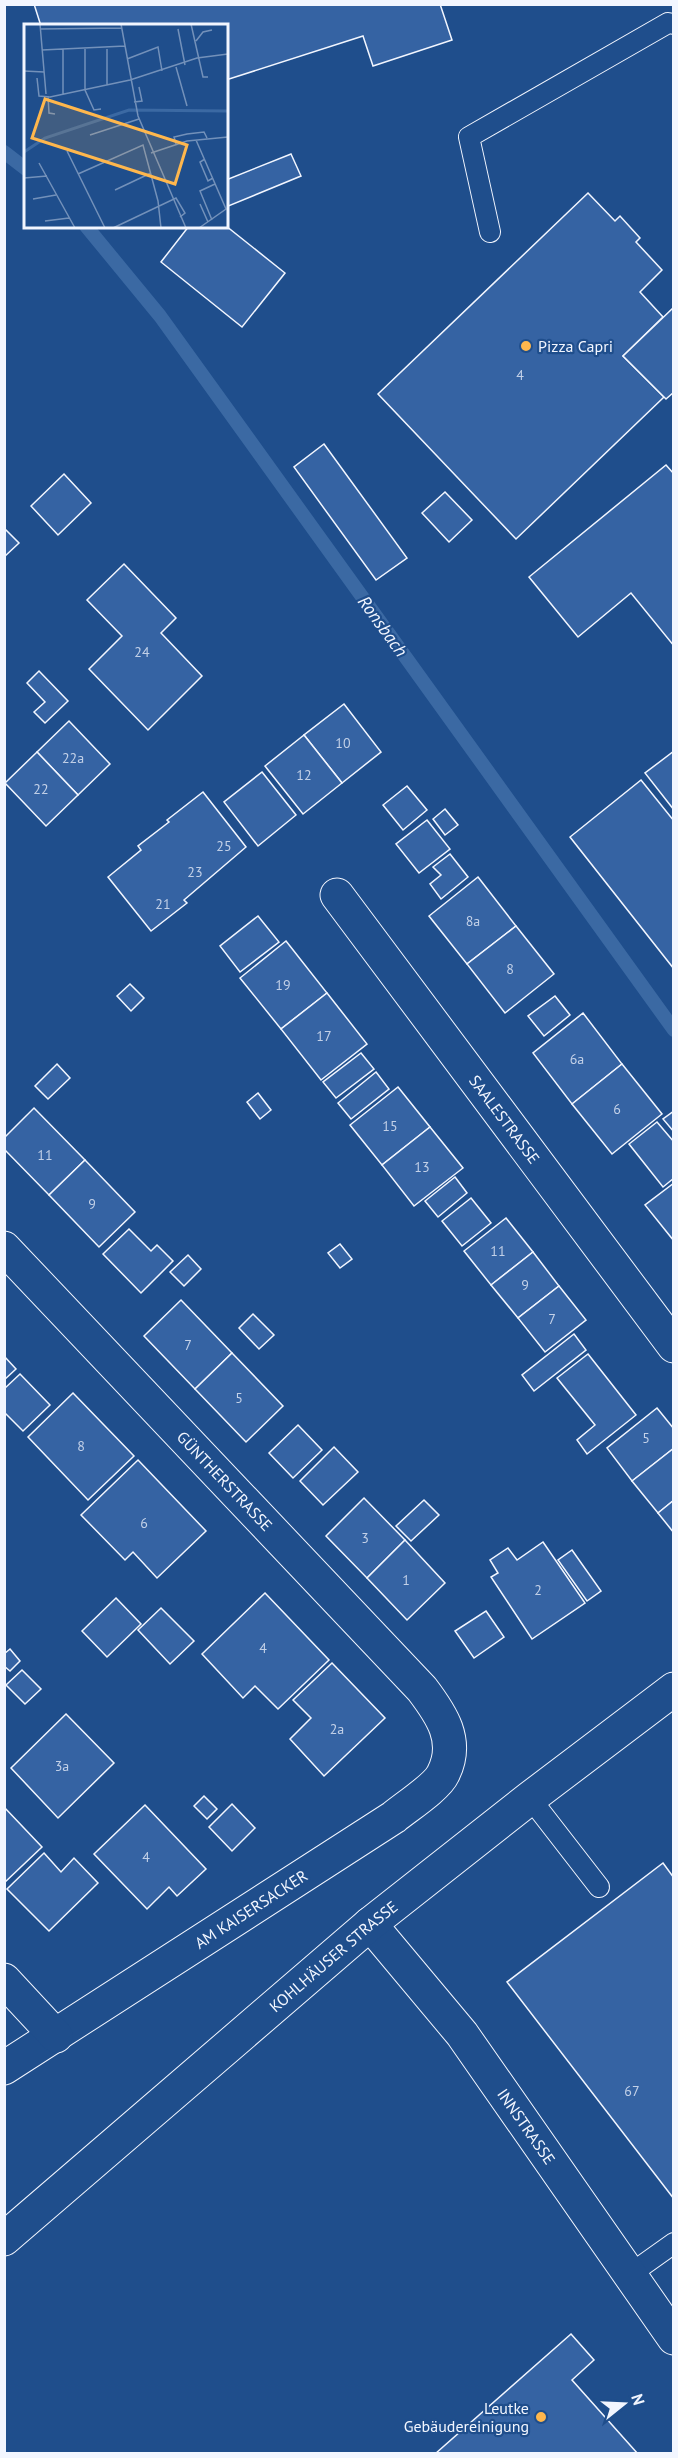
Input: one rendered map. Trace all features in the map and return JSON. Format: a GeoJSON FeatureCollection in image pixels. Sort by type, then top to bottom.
{"type":"FeatureCollection","features":[{"type":"Feature","properties":{"kind":"street","name":"SAALESTRASSE"},"geometry":{"type":"LineString","coordinates":[[337,895],[674,1346]]}},
{"type":"Feature","properties":{"kind":"street","name":"GÜNTHERSTRASSE"},"geometry":{"type":"LineString","coordinates":[[4,1248],[422,1689],[443,1717]]}},
{"type":"Feature","properties":{"kind":"street","name":"KOHLHÄUSER STRASSE"},"geometry":{"type":"LineString","coordinates":[[4,2239],[370,1924],[530,1798],[674,1689]]}},
{"type":"Feature","properties":{"kind":"street","name":"AM KAISERSACKER"},"geometry":{"type":"LineString","coordinates":[[4,2068],[394,1817],[443,1776],[448,1745],[443,1717]]}},
{"type":"Feature","properties":{"kind":"street","name":"INNSTRASSE"},"geometry":{"type":"LineString","coordinates":[[370,1924],[462,2034],[674,2338]]}},
{"type":"Feature","properties":{"kind":"street"},"geometry":{"type":"LineString","coordinates":[[4,1980],[56,2036]]}},
{"type":"Feature","properties":{"kind":"lane"},"geometry":{"type":"LineString","coordinates":[[490,232],[469,137],[668,23],[674,24]]}},
{"type":"Feature","properties":{"kind":"lane"},"geometry":{"type":"LineString","coordinates":[[530,1798],[599,1887]]}},
{"type":"Feature","properties":{"kind":"lane"},"geometry":{"type":"LineString","coordinates":[[629,2275],[674,2243]]}},
{"type":"Feature","properties":{"kind":"building"},"geometry":{"type":"Polygon","coordinates":[[[34,4],[440,4],[452,40],[373,66],[363,36],[228,79],[228,24],[40,24],[34,4]]]}},
{"type":"Feature","properties":{"kind":"building"},"geometry":{"type":"Polygon","coordinates":[[[291,154],[301,176],[228,206],[228,179],[291,154]]]}},
{"type":"Feature","properties":{"kind":"building"},"geometry":{"type":"Polygon","coordinates":[[[588,193],[615,221],[620,216],[640,238],[636,242],[662,270],[640,292],[663,317],[623,356],[664,397],[516,539],[378,394],[588,193]]]}},
{"type":"Feature","properties":{"kind":"building"},"geometry":{"type":"Polygon","coordinates":[[[187,228],[228,228],[285,273],[242,327],[161,262],[187,228]]]}},
{"type":"Feature","properties":{"kind":"building"},"geometry":{"type":"Polygon","coordinates":[[[674,307],[674,392],[666,399],[623,356],[674,307]]]}},
{"type":"Feature","properties":{"kind":"building"},"geometry":{"type":"Polygon","coordinates":[[[324,444],[407,558],[376,580],[294,467],[324,444]]]}},
{"type":"Feature","properties":{"kind":"building"},"geometry":{"type":"Polygon","coordinates":[[[666,465],[674,474],[674,646],[631,593],[578,637],[529,577],[666,465]]]}},
{"type":"Feature","properties":{"kind":"building"},"geometry":{"type":"Polygon","coordinates":[[[64,474],[91,503],[58,535],[31,506],[64,474]]]}},
{"type":"Feature","properties":{"kind":"building"},"geometry":{"type":"Polygon","coordinates":[[[445,492],[472,520],[449,542],[422,513],[445,492]]]}},
{"type":"Feature","properties":{"kind":"building"},"geometry":{"type":"Polygon","coordinates":[[[4,528],[19,543],[4,557],[4,528]]]}},
{"type":"Feature","properties":{"kind":"building"},"geometry":{"type":"Polygon","coordinates":[[[124,564],[176,618],[161,633],[202,676],[148,730],[89,669],[122,636],[87,600],[124,564]]]}},
{"type":"Feature","properties":{"kind":"building"},"geometry":{"type":"Polygon","coordinates":[[[39,671],[68,701],[45,723],[34,712],[45,702],[27,683],[39,671]]]}},
{"type":"Feature","properties":{"kind":"building"},"geometry":{"type":"Polygon","coordinates":[[[344,704],[381,752],[342,783],[304,735],[344,704]]]}},
{"type":"Feature","properties":{"kind":"building"},"geometry":{"type":"Polygon","coordinates":[[[69,721],[110,764],[78,795],[37,752],[69,721]]]}},
{"type":"Feature","properties":{"kind":"building"},"geometry":{"type":"Polygon","coordinates":[[[304,735],[342,783],[303,814],[265,766],[304,735]]]}},
{"type":"Feature","properties":{"kind":"building"},"geometry":{"type":"Polygon","coordinates":[[[674,751],[674,810],[645,773],[674,751]]]}},
{"type":"Feature","properties":{"kind":"building"},"geometry":{"type":"Polygon","coordinates":[[[37,752],[78,795],[46,826],[5,783],[37,752]]]}},
{"type":"Feature","properties":{"kind":"building"},"geometry":{"type":"Polygon","coordinates":[[[262,772],[296,815],[258,846],[224,802],[262,772]]]}},
{"type":"Feature","properties":{"kind":"building"},"geometry":{"type":"Polygon","coordinates":[[[641,780],[674,821],[674,969],[570,837],[641,780]]]}},
{"type":"Feature","properties":{"kind":"building"},"geometry":{"type":"Polygon","coordinates":[[[407,786],[427,810],[403,830],[383,805],[407,786]]]}},
{"type":"Feature","properties":{"kind":"building"},"geometry":{"type":"Polygon","coordinates":[[[203,792],[246,847],[184,900],[187,903],[151,931],[108,877],[141,850],[138,846],[169,822],[167,820],[203,792]]]}},
{"type":"Feature","properties":{"kind":"building"},"geometry":{"type":"Polygon","coordinates":[[[445,809],[458,825],[445,835],[433,819],[445,809]]]}},
{"type":"Feature","properties":{"kind":"building"},"geometry":{"type":"Polygon","coordinates":[[[427,820],[450,849],[419,873],[396,844],[427,820]]]}},
{"type":"Feature","properties":{"kind":"building"},"geometry":{"type":"Polygon","coordinates":[[[450,854],[468,877],[441,899],[430,884],[441,875],[433,867],[450,854]]]}},
{"type":"Feature","properties":{"kind":"building"},"geometry":{"type":"Polygon","coordinates":[[[478,877],[516,926],[467,964],[429,916],[478,877]]]}},
{"type":"Feature","properties":{"kind":"building"},"geometry":{"type":"Polygon","coordinates":[[[258,916],[279,942],[240,972],[220,946],[258,916]]]}},
{"type":"Feature","properties":{"kind":"building"},"geometry":{"type":"Polygon","coordinates":[[[516,926],[554,974],[505,1013],[467,964],[516,926]]]}},
{"type":"Feature","properties":{"kind":"building"},"geometry":{"type":"Polygon","coordinates":[[[286,941],[327,993],[281,1029],[240,978],[286,941]]]}},
{"type":"Feature","properties":{"kind":"building"},"geometry":{"type":"Polygon","coordinates":[[[130,984],[144,998],[131,1011],[117,996],[130,984]]]}},
{"type":"Feature","properties":{"kind":"building"},"geometry":{"type":"Polygon","coordinates":[[[327,993],[367,1044],[321,1080],[281,1029],[327,993]]]}},
{"type":"Feature","properties":{"kind":"building"},"geometry":{"type":"Polygon","coordinates":[[[555,996],[570,1015],[544,1036],[528,1016],[555,996]]]}},
{"type":"Feature","properties":{"kind":"building"},"geometry":{"type":"Polygon","coordinates":[[[583,1013],[622,1064],[572,1104],[533,1053],[583,1013]]]}},
{"type":"Feature","properties":{"kind":"building"},"geometry":{"type":"Polygon","coordinates":[[[361,1053],[374,1069],[336,1098],[323,1082],[361,1053]]]}},
{"type":"Feature","properties":{"kind":"building"},"geometry":{"type":"Polygon","coordinates":[[[57,1064],[70,1078],[48,1099],[35,1086],[57,1064]]]}},
{"type":"Feature","properties":{"kind":"building"},"geometry":{"type":"Polygon","coordinates":[[[622,1064],[662,1114],[612,1154],[572,1104],[622,1064]]]}},
{"type":"Feature","properties":{"kind":"building"},"geometry":{"type":"Polygon","coordinates":[[[376,1072],[389,1089],[351,1119],[338,1103],[376,1072]]]}},
{"type":"Feature","properties":{"kind":"building"},"geometry":{"type":"Polygon","coordinates":[[[398,1087],[430,1127],[382,1165],[350,1125],[398,1087]]]}},
{"type":"Feature","properties":{"kind":"building"},"geometry":{"type":"Polygon","coordinates":[[[258,1093],[271,1110],[260,1119],[247,1102],[258,1093]]]}},
{"type":"Feature","properties":{"kind":"building"},"geometry":{"type":"Polygon","coordinates":[[[34,1108],[85,1160],[49,1195],[4,1149],[4,1138],[34,1108]]]}},
{"type":"Feature","properties":{"kind":"building"},"geometry":{"type":"Polygon","coordinates":[[[674,1111],[674,1132],[663,1119],[674,1111]]]}},
{"type":"Feature","properties":{"kind":"building"},"geometry":{"type":"Polygon","coordinates":[[[657,1122],[674,1142],[674,1178],[663,1187],[629,1144],[657,1122]]]}},
{"type":"Feature","properties":{"kind":"building"},"geometry":{"type":"Polygon","coordinates":[[[430,1127],[463,1168],[414,1206],[382,1165],[430,1127]]]}},
{"type":"Feature","properties":{"kind":"building"},"geometry":{"type":"Polygon","coordinates":[[[85,1160],[135,1212],[99,1247],[49,1195],[85,1160]]]}},
{"type":"Feature","properties":{"kind":"building"},"geometry":{"type":"Polygon","coordinates":[[[455,1177],[467,1193],[438,1217],[425,1201],[455,1177]]]}},
{"type":"Feature","properties":{"kind":"building"},"geometry":{"type":"Polygon","coordinates":[[[674,1183],[674,1241],[645,1205],[674,1183]]]}},
{"type":"Feature","properties":{"kind":"building"},"geometry":{"type":"Polygon","coordinates":[[[471,1198],[491,1223],[462,1246],[442,1221],[471,1198]]]}},
{"type":"Feature","properties":{"kind":"building"},"geometry":{"type":"Polygon","coordinates":[[[506,1218],[533,1252],[491,1285],[464,1251],[506,1218]]]}},
{"type":"Feature","properties":{"kind":"building"},"geometry":{"type":"Polygon","coordinates":[[[129,1229],[151,1251],[157,1245],[173,1261],[141,1293],[103,1254],[129,1229]]]}},
{"type":"Feature","properties":{"kind":"building"},"geometry":{"type":"Polygon","coordinates":[[[340,1244],[352,1259],[340,1268],[328,1253],[340,1244]]]}},
{"type":"Feature","properties":{"kind":"building"},"geometry":{"type":"Polygon","coordinates":[[[533,1252],[559,1286],[518,1318],[491,1285],[533,1252]]]}},
{"type":"Feature","properties":{"kind":"building"},"geometry":{"type":"Polygon","coordinates":[[[188,1255],[201,1269],[184,1286],[170,1272],[188,1255]]]}},
{"type":"Feature","properties":{"kind":"building"},"geometry":{"type":"Polygon","coordinates":[[[559,1286],[586,1320],[545,1352],[518,1318],[559,1286]]]}},
{"type":"Feature","properties":{"kind":"building"},"geometry":{"type":"Polygon","coordinates":[[[181,1300],[232,1353],[195,1389],[144,1336],[181,1300]]]}},
{"type":"Feature","properties":{"kind":"building"},"geometry":{"type":"Polygon","coordinates":[[[253,1314],[274,1335],[259,1349],[239,1328],[253,1314]]]}},
{"type":"Feature","properties":{"kind":"building"},"geometry":{"type":"Polygon","coordinates":[[[574,1334],[586,1350],[534,1391],[522,1375],[574,1334]]]}},
{"type":"Feature","properties":{"kind":"building"},"geometry":{"type":"Polygon","coordinates":[[[232,1353],[283,1406],[246,1442],[195,1389],[232,1353]]]}},
{"type":"Feature","properties":{"kind":"building"},"geometry":{"type":"Polygon","coordinates":[[[588,1354],[636,1415],[587,1454],[577,1440],[595,1425],[557,1378],[588,1354]]]}},
{"type":"Feature","properties":{"kind":"building"},"geometry":{"type":"Polygon","coordinates":[[[4,1356],[16,1369],[4,1380],[4,1356]]]}},
{"type":"Feature","properties":{"kind":"building"},"geometry":{"type":"Polygon","coordinates":[[[20,1374],[50,1405],[23,1431],[4,1412],[4,1389],[20,1374]]]}},
{"type":"Feature","properties":{"kind":"building"},"geometry":{"type":"Polygon","coordinates":[[[73,1393],[134,1456],[88,1500],[28,1437],[73,1393]]]}},
{"type":"Feature","properties":{"kind":"building"},"geometry":{"type":"Polygon","coordinates":[[[657,1408],[674,1429],[674,1448],[632,1481],[607,1448],[657,1408]]]}},
{"type":"Feature","properties":{"kind":"building"},"geometry":{"type":"Polygon","coordinates":[[[298,1425],[322,1450],[293,1478],[269,1453],[298,1425]]]}},
{"type":"Feature","properties":{"kind":"building"},"geometry":{"type":"Polygon","coordinates":[[[334,1447],[358,1472],[323,1505],[300,1481],[334,1447]]]}},
{"type":"Feature","properties":{"kind":"building"},"geometry":{"type":"Polygon","coordinates":[[[674,1448],[674,1500],[658,1513],[632,1481],[674,1448]]]}},
{"type":"Feature","properties":{"kind":"building"},"geometry":{"type":"Polygon","coordinates":[[[138,1460],[206,1531],[157,1578],[133,1552],[125,1560],[81,1515],[138,1460]]]}},
{"type":"Feature","properties":{"kind":"building"},"geometry":{"type":"Polygon","coordinates":[[[364,1498],[405,1540],[367,1578],[326,1536],[364,1498]]]}},
{"type":"Feature","properties":{"kind":"building"},"geometry":{"type":"Polygon","coordinates":[[[424,1500],[439,1515],[411,1541],[396,1526],[424,1500]]]}},
{"type":"Feature","properties":{"kind":"building"},"geometry":{"type":"Polygon","coordinates":[[[674,1500],[674,1533],[658,1513],[674,1500]]]}},
{"type":"Feature","properties":{"kind":"building"},"geometry":{"type":"Polygon","coordinates":[[[405,1540],[445,1583],[407,1620],[367,1578],[405,1540]]]}},
{"type":"Feature","properties":{"kind":"building"},"geometry":{"type":"Polygon","coordinates":[[[543,1542],[585,1603],[532,1639],[491,1577],[498,1573],[490,1560],[508,1548],[517,1560],[543,1542]]]}},
{"type":"Feature","properties":{"kind":"building"},"geometry":{"type":"Polygon","coordinates":[[[572,1550],[601,1591],[587,1601],[558,1560],[572,1550]]]}},
{"type":"Feature","properties":{"kind":"building"},"geometry":{"type":"Polygon","coordinates":[[[265,1593],[329,1660],[278,1709],[255,1686],[243,1698],[202,1654],[265,1593]]]}},
{"type":"Feature","properties":{"kind":"building"},"geometry":{"type":"Polygon","coordinates":[[[116,1598],[141,1624],[107,1657],[82,1631],[116,1598]]]}},
{"type":"Feature","properties":{"kind":"building"},"geometry":{"type":"Polygon","coordinates":[[[161,1608],[194,1641],[170,1664],[138,1630],[161,1608]]]}},
{"type":"Feature","properties":{"kind":"building"},"geometry":{"type":"Polygon","coordinates":[[[486,1611],[504,1637],[474,1658],[455,1631],[486,1611]]]}},
{"type":"Feature","properties":{"kind":"building"},"geometry":{"type":"Polygon","coordinates":[[[10,1649],[20,1661],[10,1671],[4,1666],[4,1654],[10,1649]]]}},
{"type":"Feature","properties":{"kind":"building"},"geometry":{"type":"Polygon","coordinates":[[[332,1663],[385,1718],[324,1776],[290,1739],[311,1718],[293,1700],[332,1663]]]}},
{"type":"Feature","properties":{"kind":"building"},"geometry":{"type":"Polygon","coordinates":[[[22,1670],[41,1689],[25,1704],[6,1685],[22,1670]]]}},
{"type":"Feature","properties":{"kind":"building"},"geometry":{"type":"Polygon","coordinates":[[[66,1714],[114,1763],[58,1818],[11,1768],[66,1714]]]}},
{"type":"Feature","properties":{"kind":"building"},"geometry":{"type":"Polygon","coordinates":[[[204,1796],[217,1809],[207,1819],[194,1806],[204,1796]]]}},
{"type":"Feature","properties":{"kind":"building"},"geometry":{"type":"Polygon","coordinates":[[[232,1804],[255,1828],[232,1851],[209,1827],[232,1804]]]}},
{"type":"Feature","properties":{"kind":"building"},"geometry":{"type":"Polygon","coordinates":[[[145,1805],[206,1869],[177,1896],[169,1887],[147,1909],[94,1854],[145,1805]]]}},
{"type":"Feature","properties":{"kind":"building"},"geometry":{"type":"Polygon","coordinates":[[[4,1807],[42,1847],[4,1883],[4,1807]]]}},
{"type":"Feature","properties":{"kind":"building"},"geometry":{"type":"Polygon","coordinates":[[[44,1853],[61,1872],[74,1858],[98,1883],[49,1931],[7,1889],[44,1853]]]}},
{"type":"Feature","properties":{"kind":"building"},"geometry":{"type":"Polygon","coordinates":[[[663,1863],[674,1878],[674,2199],[507,1982],[663,1863]]]}},
{"type":"Feature","properties":{"kind":"building","name":"Leutke Gebäudereinigung"},"geometry":{"type":"Polygon","coordinates":[[[571,2334],[594,2360],[572,2380],[638,2454],[435,2454],[571,2334]]]}},
{"type":"Feature","properties":{"kind":"waterway","name":"Ronsbach"},"geometry":{"type":"LineString","coordinates":[[4,152],[24,167]]}},
{"type":"Feature","properties":{"kind":"waterway","name":"Ronsbach"},"geometry":{"type":"LineString","coordinates":[[88,228],[160,316],[674,1030]]}},
{"type":"Feature","properties":{"kind":"place","name":"Pizza Capri"},"geometry":{"type":"Point","coordinates":[526,346]}},
{"type":"Feature","properties":{"kind":"place","name":"Leutke Gebäudereinigung"},"geometry":{"type":"Point","coordinates":[541,2417]}}]}
